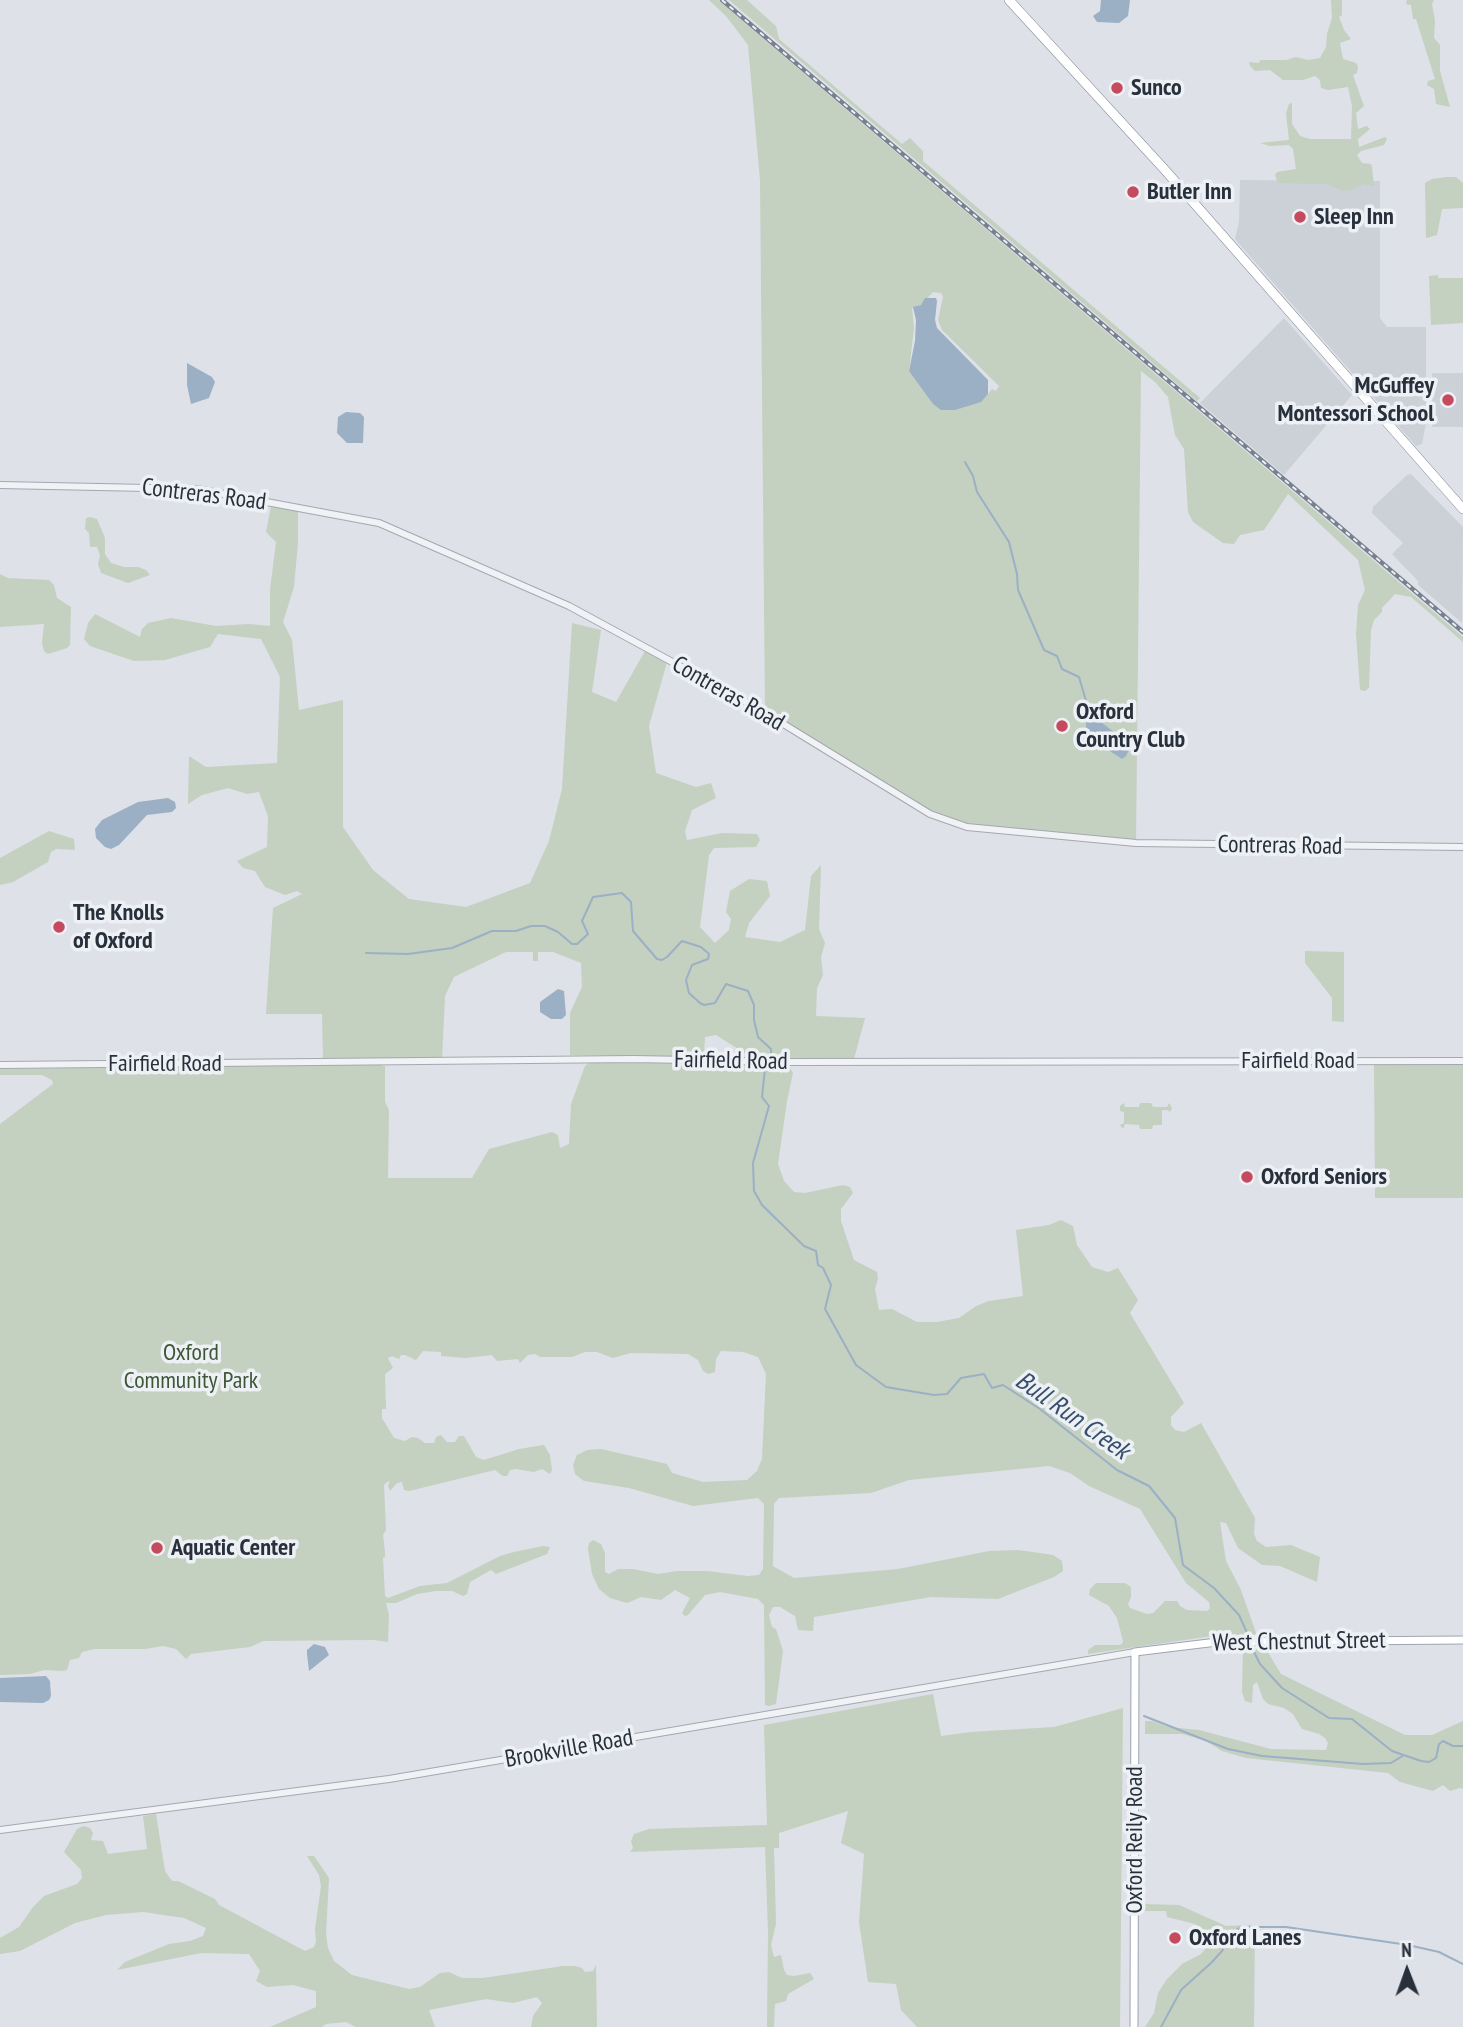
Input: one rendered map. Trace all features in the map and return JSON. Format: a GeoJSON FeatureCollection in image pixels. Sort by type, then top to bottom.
{"type":"FeatureCollection","features":[{"type":"Feature","properties":{"kind":"highway"},"geometry":{"type":"LineString","coordinates":[[1009,0],[1139,140],[1463,509]]}},
{"type":"Feature","properties":{"kind":"main road","name":"West Chestnut Street"},"geometry":{"type":"LineString","coordinates":[[1135,1652],[1217,1642],[1463,1640]]}},
{"type":"Feature","properties":{"kind":"main road","name":"Oxford Reily Road"},"geometry":{"type":"LineString","coordinates":[[1134,2027],[1135,1652]]}},
{"type":"Feature","properties":{"kind":"street","name":"Contreras Road"},"geometry":{"type":"LineString","coordinates":[[0,485],[197,489],[379,523],[569,606],[759,709],[930,814],[967,827],[1136,843],[1463,847]]}},
{"type":"Feature","properties":{"kind":"street","name":"Fairfield Road"},"geometry":{"type":"LineString","coordinates":[[0,1065],[634,1059],[860,1063],[1463,1061]]}},
{"type":"Feature","properties":{"kind":"street","name":"Brookville Road"},"geometry":{"type":"LineString","coordinates":[[0,1830],[388,1779],[1135,1652]]}},
{"type":"Feature","properties":{"kind":"shaded area"},"geometry":{"type":"Polygon","coordinates":[[[1240,180],[1380,181],[1380,318],[1387,327],[1426,327],[1426,423],[1422,444],[1416,446],[1235,239],[1239,222],[1240,180]]]}},
{"type":"Feature","properties":{"kind":"shaded area"},"geometry":{"type":"Polygon","coordinates":[[[1284,318],[1352,395],[1284,475],[1200,403],[1284,318]]]}},
{"type":"Feature","properties":{"kind":"shaded area","name":"McGuffey Montessori School"},"geometry":{"type":"Polygon","coordinates":[[[1432,373],[1463,373],[1463,427],[1432,427],[1432,373]]]}},
{"type":"Feature","properties":{"kind":"shaded area"},"geometry":{"type":"Polygon","coordinates":[[[1411,474],[1463,527],[1462,623],[1418,585],[1418,581],[1392,554],[1403,543],[1372,513],[1373,507],[1411,474]]]}},
{"type":"Feature","properties":{"kind":"green space"},"geometry":{"type":"Polygon","coordinates":[[[709,0],[718,0],[1463,637],[1463,642],[1411,597],[1395,594],[1374,620],[1371,630],[1369,688],[1360,690],[1356,634],[1358,605],[1365,590],[1358,560],[1288,494],[1264,530],[1240,535],[1234,544],[1223,543],[1193,522],[1188,512],[1184,449],[1175,435],[1168,397],[1141,371],[1136,841],[960,823],[934,813],[765,711],[760,180],[748,45],[726,16],[709,0]],[[933,292],[921,305],[912,308],[914,328],[909,371],[944,410],[955,410],[988,394],[992,389],[996,391],[999,386],[942,330],[938,320],[943,297],[941,293],[933,292]]]}},
{"type":"Feature","properties":{"kind":"green space"},"geometry":{"type":"Polygon","coordinates":[[[729,0],[747,0],[776,26],[779,39],[902,144],[910,138],[923,151],[923,161],[1200,398],[1197,401],[729,0]]]}},
{"type":"Feature","properties":{"kind":"green space"},"geometry":{"type":"Polygon","coordinates":[[[1331,0],[1342,0],[1342,15],[1339,17],[1351,39],[1340,43],[1343,59],[1356,63],[1358,67],[1357,73],[1353,75],[1364,106],[1356,113],[1358,129],[1367,126],[1370,129],[1358,139],[1359,147],[1385,137],[1387,139],[1384,145],[1361,151],[1357,155],[1362,163],[1371,164],[1374,186],[1363,184],[1343,191],[1327,184],[1278,183],[1275,175],[1277,172],[1296,169],[1293,149],[1289,145],[1270,146],[1260,143],[1289,140],[1286,113],[1292,103],[1292,124],[1300,136],[1310,139],[1351,139],[1352,106],[1348,87],[1328,90],[1321,88],[1320,80],[1315,76],[1303,80],[1283,80],[1270,70],[1255,71],[1249,62],[1296,57],[1308,60],[1320,58],[1326,47],[1332,18],[1331,0]]]}},
{"type":"Feature","properties":{"kind":"green space"},"geometry":{"type":"Polygon","coordinates":[[[1407,0],[1434,0],[1434,38],[1440,45],[1440,71],[1450,107],[1436,104],[1434,89],[1427,85],[1428,81],[1435,79],[1416,19],[1413,19],[1411,5],[1406,4],[1407,0]]]}},
{"type":"Feature","properties":{"kind":"green space"},"geometry":{"type":"Polygon","coordinates":[[[1456,177],[1463,183],[1463,208],[1442,209],[1437,235],[1426,238],[1425,183],[1456,177]]]}},
{"type":"Feature","properties":{"kind":"green space"},"geometry":{"type":"Polygon","coordinates":[[[1438,275],[1438,278],[1463,278],[1463,323],[1431,325],[1429,276],[1438,275]]]}},
{"type":"Feature","properties":{"kind":"green space"},"geometry":{"type":"Polygon","coordinates":[[[271,506],[298,510],[294,587],[283,622],[292,640],[299,710],[343,700],[343,827],[373,870],[409,899],[466,907],[530,883],[549,841],[562,789],[572,623],[601,630],[592,692],[616,702],[645,651],[667,662],[649,726],[656,773],[696,787],[711,783],[716,798],[692,810],[685,831],[687,840],[722,833],[757,834],[760,840],[756,847],[714,848],[709,855],[700,927],[715,943],[729,930],[731,919],[726,912],[730,891],[749,879],[767,881],[770,896],[749,923],[745,937],[780,942],[805,930],[811,876],[821,865],[819,929],[825,943],[821,957],[823,975],[817,988],[816,1016],[865,1018],[854,1059],[751,1057],[716,1035],[705,1037],[704,1054],[666,1057],[570,1055],[570,1013],[582,987],[581,963],[553,952],[538,952],[538,961],[533,961],[533,952],[506,952],[454,977],[445,996],[442,1059],[323,1061],[322,1014],[266,1014],[273,908],[302,894],[297,891],[285,895],[265,887],[255,871],[243,868],[237,861],[267,847],[268,816],[259,792],[247,794],[228,788],[202,795],[188,804],[189,756],[206,767],[277,763],[280,677],[261,639],[218,634],[210,647],[165,660],[134,661],[90,646],[84,639],[88,623],[95,614],[140,637],[142,629],[148,623],[171,618],[216,626],[270,626],[270,590],[276,542],[266,532],[271,506]]]}},
{"type":"Feature","properties":{"kind":"green space"},"geometry":{"type":"Polygon","coordinates":[[[86,518],[97,519],[105,538],[105,554],[111,563],[138,567],[150,575],[128,583],[101,573],[98,564],[100,555],[97,547],[90,547],[89,533],[85,529],[86,518]]]}},
{"type":"Feature","properties":{"kind":"green space"},"geometry":{"type":"Polygon","coordinates":[[[0,574],[8,578],[49,580],[54,585],[57,598],[71,607],[70,645],[67,648],[48,654],[44,651],[44,624],[0,627],[0,574]]]}},
{"type":"Feature","properties":{"kind":"green space"},"geometry":{"type":"Polygon","coordinates":[[[49,831],[74,839],[75,850],[56,849],[51,852],[48,862],[13,882],[0,885],[0,858],[49,831]]]}},
{"type":"Feature","properties":{"kind":"green space"},"geometry":{"type":"Polygon","coordinates":[[[1305,951],[1344,952],[1344,1022],[1332,1021],[1332,998],[1305,963],[1305,951]]]}},
{"type":"Feature","properties":{"kind":"green space"},"geometry":{"type":"Polygon","coordinates":[[[1374,1061],[1463,1061],[1463,1198],[1375,1198],[1374,1061]]]}},
{"type":"Feature","properties":{"kind":"green space","name":"Oxford Community Park"},"geometry":{"type":"Polygon","coordinates":[[[590,1062],[788,1065],[793,1073],[778,1164],[784,1181],[794,1192],[805,1193],[843,1185],[850,1187],[853,1193],[841,1209],[841,1221],[854,1260],[877,1272],[875,1289],[879,1310],[892,1309],[917,1322],[937,1322],[959,1318],[989,1301],[1023,1296],[1016,1230],[1049,1225],[1061,1220],[1073,1226],[1077,1245],[1092,1267],[1108,1272],[1118,1268],[1138,1300],[1130,1313],[1184,1403],[1171,1417],[1171,1425],[1175,1430],[1184,1432],[1201,1423],[1255,1518],[1254,1534],[1257,1541],[1266,1547],[1291,1545],[1320,1557],[1317,1582],[1280,1566],[1262,1565],[1238,1548],[1226,1523],[1220,1522],[1226,1561],[1241,1590],[1256,1633],[1254,1636],[1212,1636],[1088,1654],[1088,1650],[1095,1645],[1118,1645],[1123,1641],[1117,1618],[1109,1606],[1089,1595],[1090,1589],[1096,1583],[1125,1583],[1131,1587],[1128,1604],[1130,1608],[1147,1614],[1153,1613],[1165,1601],[1177,1601],[1187,1610],[1207,1611],[1210,1608],[1209,1602],[1186,1583],[1140,1509],[1089,1486],[1070,1473],[1049,1466],[909,1480],[871,1493],[779,1498],[774,1504],[773,1566],[794,1578],[898,1569],[989,1551],[1018,1550],[1053,1555],[1062,1561],[1063,1571],[998,1599],[931,1597],[814,1617],[813,1631],[798,1630],[795,1616],[780,1607],[773,1607],[769,1615],[783,1651],[776,1704],[765,1705],[764,1605],[758,1599],[720,1592],[705,1595],[685,1616],[682,1613],[690,1598],[675,1590],[661,1600],[641,1597],[627,1603],[610,1598],[599,1589],[592,1574],[588,1549],[593,1540],[601,1544],[605,1553],[605,1572],[609,1574],[618,1569],[633,1569],[658,1574],[707,1571],[759,1575],[763,1569],[764,1504],[758,1498],[693,1506],[629,1488],[584,1481],[575,1474],[573,1465],[577,1455],[587,1450],[601,1449],[667,1464],[672,1473],[703,1482],[747,1480],[757,1471],[762,1459],[766,1374],[758,1357],[743,1352],[721,1351],[716,1359],[715,1372],[708,1374],[703,1371],[698,1360],[688,1354],[631,1353],[613,1358],[597,1352],[585,1352],[572,1357],[540,1357],[535,1354],[528,1355],[520,1363],[518,1359],[497,1361],[492,1355],[465,1358],[423,1351],[416,1360],[405,1355],[401,1355],[399,1359],[392,1356],[388,1358],[393,1368],[385,1374],[386,1409],[382,1409],[382,1418],[394,1438],[405,1441],[412,1437],[425,1443],[434,1443],[436,1437],[441,1435],[447,1442],[455,1442],[459,1436],[464,1436],[476,1457],[484,1460],[519,1449],[544,1445],[550,1455],[552,1470],[550,1474],[542,1469],[534,1472],[516,1469],[503,1476],[495,1470],[409,1491],[404,1490],[402,1482],[397,1483],[390,1491],[390,1481],[387,1482],[384,1485],[386,1530],[383,1535],[385,1596],[388,1598],[420,1586],[447,1583],[500,1556],[514,1552],[543,1546],[550,1547],[547,1554],[496,1574],[491,1570],[470,1582],[467,1594],[463,1596],[452,1591],[436,1591],[417,1594],[396,1603],[386,1603],[389,1615],[388,1642],[263,1641],[250,1647],[191,1654],[186,1659],[176,1649],[163,1646],[145,1649],[94,1649],[82,1652],[79,1658],[70,1660],[67,1670],[0,1675],[0,1124],[53,1084],[52,1080],[42,1075],[0,1075],[0,1069],[74,1068],[79,1064],[381,1063],[385,1066],[385,1102],[389,1110],[388,1178],[472,1178],[489,1149],[552,1132],[558,1135],[560,1148],[569,1144],[571,1104],[585,1066],[590,1062]]]}},
{"type":"Feature","properties":{"kind":"green space"},"geometry":{"type":"Polygon","coordinates":[[[1124,1103],[1125,1107],[1139,1107],[1140,1103],[1151,1103],[1153,1107],[1167,1107],[1169,1103],[1172,1108],[1170,1112],[1162,1110],[1162,1125],[1153,1125],[1152,1129],[1140,1129],[1139,1125],[1125,1124],[1123,1129],[1120,1125],[1124,1123],[1124,1112],[1120,1111],[1120,1106],[1124,1103]]]}},
{"type":"Feature","properties":{"kind":"green space"},"geometry":{"type":"Polygon","coordinates":[[[1243,1648],[1266,1649],[1281,1674],[1405,1735],[1432,1735],[1463,1721],[1463,1789],[1450,1791],[1443,1785],[1433,1791],[1400,1782],[1388,1773],[1246,1758],[1222,1751],[1204,1740],[1182,1734],[1145,1734],[1145,1721],[1152,1721],[1271,1749],[1326,1750],[1328,1743],[1325,1738],[1302,1729],[1293,1714],[1284,1708],[1268,1704],[1263,1699],[1257,1682],[1253,1685],[1252,1703],[1245,1701],[1242,1692],[1243,1648]]]}},
{"type":"Feature","properties":{"kind":"green space"},"geometry":{"type":"Polygon","coordinates":[[[933,1694],[941,1736],[1054,1727],[1123,1708],[1120,2027],[917,2027],[901,2010],[896,1984],[868,1982],[859,1922],[864,1854],[841,1843],[848,1811],[779,1833],[779,1848],[774,1848],[776,1924],[771,1945],[774,1957],[781,1955],[787,1975],[810,1973],[814,1979],[788,1994],[786,2001],[775,2004],[774,2027],[767,2027],[765,1847],[630,1852],[634,1834],[649,1829],[767,1825],[764,1725],[933,1694]]]}},
{"type":"Feature","properties":{"kind":"green space"},"geometry":{"type":"Polygon","coordinates":[[[156,1814],[165,1871],[172,1881],[178,1881],[215,1899],[219,1905],[305,1951],[314,1947],[316,1941],[321,1886],[319,1875],[307,1856],[314,1856],[329,1878],[326,1934],[328,1948],[334,1961],[352,1975],[409,1989],[420,1987],[440,1973],[449,1972],[462,1978],[483,1978],[563,1966],[575,1966],[585,1972],[593,1971],[596,1965],[597,2027],[531,2027],[533,2016],[542,2003],[537,1997],[513,2003],[486,1999],[429,2010],[435,2027],[356,2027],[346,2022],[326,2024],[322,2027],[270,2027],[316,2007],[316,1991],[293,1985],[267,1987],[256,1981],[260,1971],[249,1954],[201,1953],[117,1970],[125,1962],[169,1944],[203,1936],[206,1928],[184,1918],[143,1912],[106,1915],[75,1923],[20,1951],[0,1954],[0,1938],[19,1927],[44,1896],[77,1884],[82,1878],[81,1870],[64,1852],[77,1829],[83,1826],[90,1828],[93,1833],[91,1840],[103,1841],[108,1854],[147,1849],[143,1816],[156,1814]]]}},
{"type":"Feature","properties":{"kind":"green space"},"geometry":{"type":"Polygon","coordinates":[[[1144,1904],[1179,1905],[1226,1926],[1255,1925],[1254,2027],[1145,2027],[1154,2013],[1158,1993],[1167,1979],[1182,1964],[1201,1954],[1207,1947],[1206,1933],[1195,1924],[1167,1917],[1166,1911],[1144,1911],[1144,1904]]]}},
{"type":"Feature","properties":{"kind":"water"},"geometry":{"type":"Polygon","coordinates":[[[1101,0],[1130,0],[1128,16],[1119,23],[1097,22],[1093,16],[1100,11],[1101,0]]]}},
{"type":"Feature","properties":{"kind":"water"},"geometry":{"type":"Polygon","coordinates":[[[925,298],[936,298],[937,328],[988,380],[988,394],[981,402],[955,410],[941,410],[933,404],[909,371],[915,341],[916,320],[913,307],[921,305],[925,298]]]}},
{"type":"Feature","properties":{"kind":"water"},"geometry":{"type":"Polygon","coordinates":[[[187,363],[212,377],[215,382],[209,398],[191,404],[187,385],[187,363]]]}},
{"type":"Feature","properties":{"kind":"water"},"geometry":{"type":"Polygon","coordinates":[[[346,412],[360,413],[364,417],[363,443],[347,443],[337,433],[338,417],[346,412]]]}},
{"type":"Feature","properties":{"kind":"water"},"geometry":{"type":"Polygon","coordinates":[[[1090,710],[1128,743],[1130,748],[1122,759],[1096,742],[1086,727],[1090,710]]]}},
{"type":"Feature","properties":{"kind":"water"},"geometry":{"type":"Polygon","coordinates":[[[168,798],[175,802],[176,808],[172,812],[147,815],[119,845],[111,849],[96,838],[95,829],[102,820],[138,802],[168,798]]]}},
{"type":"Feature","properties":{"kind":"water"},"geometry":{"type":"Polygon","coordinates":[[[558,989],[564,991],[566,1015],[562,1019],[551,1019],[540,1012],[540,1002],[558,989]]]}},
{"type":"Feature","properties":{"kind":"water"},"geometry":{"type":"Polygon","coordinates":[[[314,1644],[325,1647],[329,1655],[309,1671],[307,1650],[314,1644]]]}},
{"type":"Feature","properties":{"kind":"water"},"geometry":{"type":"Polygon","coordinates":[[[46,1676],[50,1681],[49,1700],[43,1703],[0,1702],[0,1678],[46,1676]]]}},
{"type":"Feature","properties":{"kind":"waterway"},"geometry":{"type":"LineString","coordinates":[[965,462],[973,476],[977,492],[1009,542],[1018,590],[1044,650],[1057,656],[1062,669],[1079,677],[1089,711]]}},
{"type":"Feature","properties":{"kind":"waterway","name":"Bull Run Creek"},"geometry":{"type":"LineString","coordinates":[[366,953],[408,954],[452,948],[492,931],[516,931],[531,926],[545,926],[558,932],[572,944],[577,944],[588,934],[582,921],[593,897],[622,893],[631,902],[633,931],[657,959],[667,957],[682,941],[701,947],[709,954],[708,959],[692,965],[686,980],[689,993],[700,1003],[715,1003],[726,984],[748,991],[754,1005],[758,1037],[771,1049],[771,1056]]}},
{"type":"Feature","properties":{"kind":"waterway","name":"Bull Run Creek"},"geometry":{"type":"LineString","coordinates":[[765,1069],[762,1097],[769,1106],[753,1163],[754,1191],[762,1205],[804,1246],[816,1251],[818,1265],[823,1268],[831,1285],[825,1309],[856,1365],[886,1387],[934,1395],[947,1394],[961,1378],[984,1374],[992,1388],[1003,1385],[1040,1409],[1117,1470],[1149,1486],[1175,1518],[1183,1565],[1214,1588],[1239,1615],[1248,1635]]}},
{"type":"Feature","properties":{"kind":"waterway","name":"Bull Run Creek"},"geometry":{"type":"LineString","coordinates":[[1253,1650],[1260,1664],[1282,1688],[1329,1718],[1352,1719],[1392,1751],[1429,1762],[1436,1758],[1439,1744],[1443,1741],[1453,1746],[1463,1746]]}},
{"type":"Feature","properties":{"kind":"waterway","name":"Bull Run Creek"},"geometry":{"type":"LineString","coordinates":[[1144,1716],[1228,1749],[1262,1756],[1363,1764],[1391,1763],[1404,1755]]}},
{"type":"Feature","properties":{"kind":"waterway"},"geometry":{"type":"LineString","coordinates":[[1161,2027],[1181,1990],[1211,1963],[1222,1951],[1232,1933],[1241,1927],[1286,1927],[1408,1945],[1439,1952],[1463,1964]]}},
{"type":"Feature","properties":{"kind":"railway"},"geometry":{"type":"LineString","coordinates":[[722,0],[1463,632]]}},
{"type":"Feature","properties":{"kind":"place","name":"Sunco"},"geometry":{"type":"Point","coordinates":[1117,88]}},
{"type":"Feature","properties":{"kind":"place","name":"Butler Inn"},"geometry":{"type":"Point","coordinates":[1133,192]}},
{"type":"Feature","properties":{"kind":"place","name":"Sleep Inn"},"geometry":{"type":"Point","coordinates":[1300,217]}},
{"type":"Feature","properties":{"kind":"place","name":"McGuffey Montessori School"},"geometry":{"type":"Point","coordinates":[1448,400]}},
{"type":"Feature","properties":{"kind":"place","name":"Oxford Country Club"},"geometry":{"type":"Point","coordinates":[1062,726]}},
{"type":"Feature","properties":{"kind":"place","name":"The Knolls of Oxford"},"geometry":{"type":"Point","coordinates":[59,927]}},
{"type":"Feature","properties":{"kind":"place","name":"Oxford Seniors"},"geometry":{"type":"Point","coordinates":[1247,1177]}},
{"type":"Feature","properties":{"kind":"place","name":"Aquatic Center"},"geometry":{"type":"Point","coordinates":[157,1548]}},
{"type":"Feature","properties":{"kind":"place","name":"Oxford Lanes"},"geometry":{"type":"Point","coordinates":[1175,1938]}}]}
